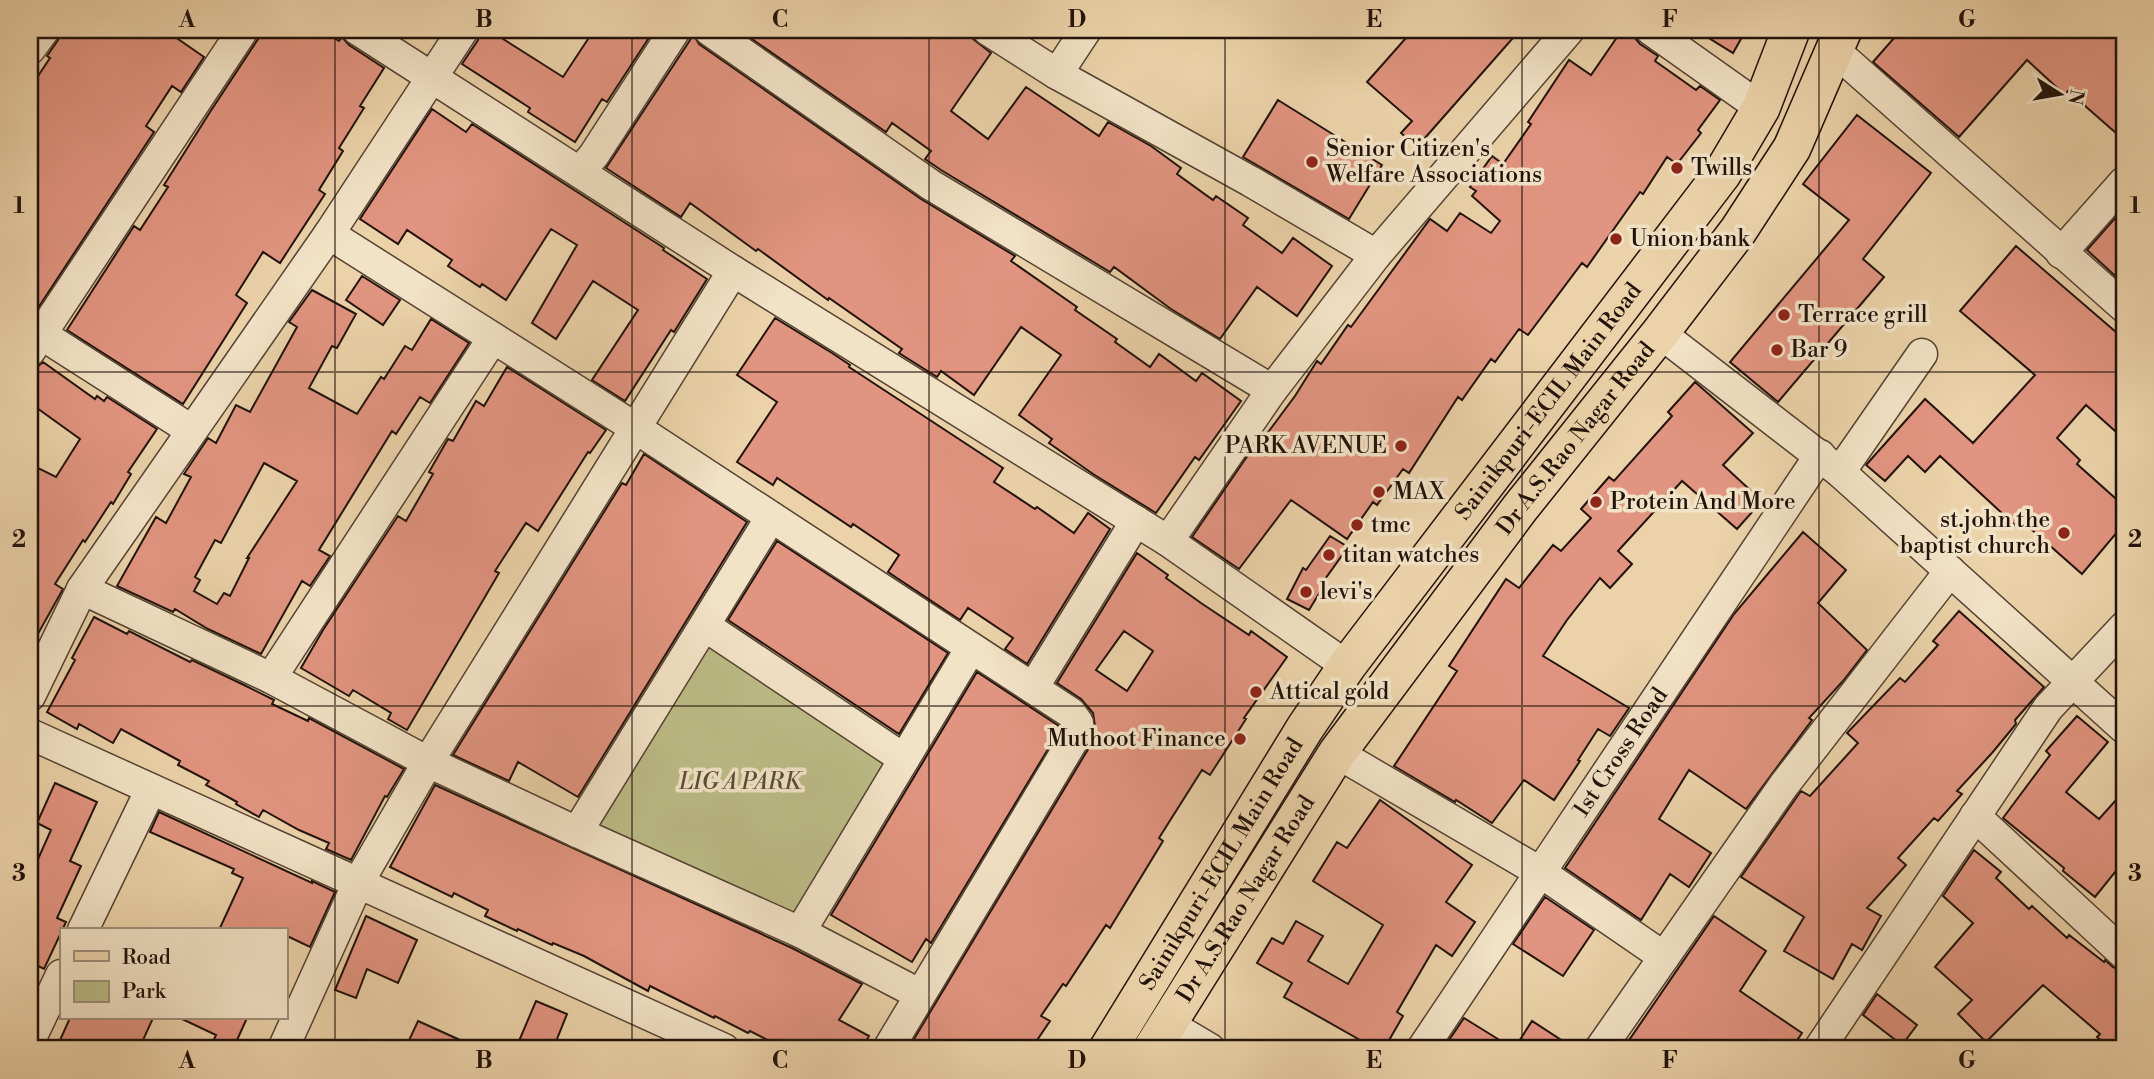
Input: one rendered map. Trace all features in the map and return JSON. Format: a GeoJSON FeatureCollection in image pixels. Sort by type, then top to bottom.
{"type":"FeatureCollection","features":[{"type":"Feature","properties":{"kind":"main road","name":"Sainikpuri-ECIL Main Road"},"geometry":{"type":"LineString","coordinates":[[1108,1049],[1305,728],[1347,666],[1722,174],[1762,108],[1791,30]]}},
{"type":"Feature","properties":{"kind":"main road","name":"Dr A.S.Rao Nagar Road"},"geometry":{"type":"LineString","coordinates":[[1160,1036],[1337,753],[1520,508],[1738,231],[1792,148],[1839,40]]}},
{"type":"Feature","properties":{"kind":"main road"},"geometry":{"type":"LineString","coordinates":[[1487,481],[1520,508]]}},
{"type":"Feature","properties":{"kind":"street"},"geometry":{"type":"LineString","coordinates":[[30,49],[44,30]]}},
{"type":"Feature","properties":{"kind":"street"},"geometry":{"type":"LineString","coordinates":[[191,430],[33,337],[243,30]]}},
{"type":"Feature","properties":{"kind":"street"},"geometry":{"type":"LineString","coordinates":[[358,30],[733,271],[1168,541],[1347,666]]}},
{"type":"Feature","properties":{"kind":"street"},"geometry":{"type":"LineString","coordinates":[[30,696],[82,589],[329,234],[463,30]]}},
{"type":"Feature","properties":{"kind":"street"},"geometry":{"type":"LineString","coordinates":[[580,172],[594,155],[675,30]]}},
{"type":"Feature","properties":{"kind":"street"},"geometry":{"type":"LineString","coordinates":[[709,30],[931,185],[1272,390]]}},
{"type":"Feature","properties":{"kind":"street"},"geometry":{"type":"LineString","coordinates":[[988,30],[1057,74],[1250,181],[1376,255]]}},
{"type":"Feature","properties":{"kind":"street"},"geometry":{"type":"LineString","coordinates":[[1057,74],[1086,30]]}},
{"type":"Feature","properties":{"kind":"street"},"geometry":{"type":"LineString","coordinates":[[1168,541],[1272,390],[1376,255],[1569,30]]}},
{"type":"Feature","properties":{"kind":"street"},"geometry":{"type":"LineString","coordinates":[[1651,30],[1762,108]]}},
{"type":"Feature","properties":{"kind":"street"},"geometry":{"type":"LineString","coordinates":[[1839,40],[2061,253],[2124,307]]}},
{"type":"Feature","properties":{"kind":"street"},"geometry":{"type":"LineString","coordinates":[[2061,253],[2124,182]]}},
{"type":"Feature","properties":{"kind":"street"},"geometry":{"type":"LineString","coordinates":[[329,234],[637,429],[1071,713],[1079,723],[1075,737],[888,1049]]}},
{"type":"Feature","properties":{"kind":"street"},"geometry":{"type":"LineString","coordinates":[[283,1049],[358,883],[428,762],[733,271]]}},
{"type":"Feature","properties":{"kind":"street"},"geometry":{"type":"LineString","coordinates":[[1660,333],[1830,463],[2124,728]]}},
{"type":"Feature","properties":{"kind":"street"},"geometry":{"type":"LineString","coordinates":[[271,678],[493,338]]}},
{"type":"Feature","properties":{"kind":"street","name":"1st Cross Road"},"geometry":{"type":"LineString","coordinates":[[1422,1049],[1539,872],[1830,463],[1922,354]]}},
{"type":"Feature","properties":{"kind":"street"},"geometry":{"type":"LineString","coordinates":[[577,832],[771,517]]}},
{"type":"Feature","properties":{"kind":"street"},"geometry":{"type":"LineString","coordinates":[[1033,688],[1136,521]]}},
{"type":"Feature","properties":{"kind":"street"},"geometry":{"type":"LineString","coordinates":[[1600,1049],[1784,785],[1950,571]]}},
{"type":"Feature","properties":{"kind":"street"},"geometry":{"type":"LineString","coordinates":[[82,589],[271,678],[428,762],[800,932],[919,994]]}},
{"type":"Feature","properties":{"kind":"street"},"geometry":{"type":"LineString","coordinates":[[705,625],[904,758]]}},
{"type":"Feature","properties":{"kind":"street"},"geometry":{"type":"LineString","coordinates":[[1819,1049],[2048,708],[2124,627]]}},
{"type":"Feature","properties":{"kind":"street"},"geometry":{"type":"LineString","coordinates":[[800,932],[971,648]]}},
{"type":"Feature","properties":{"kind":"street"},"geometry":{"type":"LineString","coordinates":[[30,734],[724,1049]]}},
{"type":"Feature","properties":{"kind":"street"},"geometry":{"type":"LineString","coordinates":[[1337,753],[1539,872],[1664,957]]}},
{"type":"Feature","properties":{"kind":"street"},"geometry":{"type":"LineString","coordinates":[[84,928],[151,789]]}},
{"type":"Feature","properties":{"kind":"street"},"geometry":{"type":"LineString","coordinates":[[1975,816],[2124,954]]}},
{"type":"Feature","properties":{"kind":"street"},"geometry":{"type":"LineString","coordinates":[[30,1040],[60,977]]}},
{"type":"Feature","properties":{"kind":"street"},"geometry":{"type":"LineString","coordinates":[[1160,1036],[1210,1049]]}},
{"type":"Feature","properties":{"kind":"green space","name":"LIG A PARK"},"geometry":{"type":"Polygon","coordinates":[[[707,638],[893,761],[797,918],[594,829],[707,638]]]}},
{"type":"Feature","properties":{"kind":"building"},"geometry":{"type":"Polygon","coordinates":[[[61,30],[165,30],[204,57],[181,92],[172,86],[146,126],[154,132],[36,311],[30,310],[30,88],[50,58],[47,56],[61,30]]]}},
{"type":"Feature","properties":{"kind":"building"},"geometry":{"type":"Polygon","coordinates":[[[264,30],[321,30],[339,41],[342,37],[349,45],[384,68],[360,106],[364,108],[339,148],[343,151],[319,190],[325,194],[280,263],[263,252],[236,295],[247,303],[183,404],[67,330],[134,226],[140,230],[168,187],[164,185],[264,30]]]}},
{"type":"Feature","properties":{"kind":"building"},"geometry":{"type":"Polygon","coordinates":[[[480,30],[489,30],[563,77],[594,30],[654,30],[607,102],[602,99],[575,142],[528,112],[530,108],[462,64],[478,40],[480,30]]]}},
{"type":"Feature","properties":{"kind":"building"},"geometry":{"type":"Polygon","coordinates":[[[739,30],[971,30],[973,39],[991,53],[951,111],[988,139],[1026,87],[1099,136],[1108,122],[1151,146],[1181,168],[1177,174],[1213,200],[1216,196],[1248,218],[1243,225],[1282,253],[1293,238],[1332,266],[1297,316],[1257,287],[1220,339],[1171,309],[1114,267],[1110,272],[941,170],[925,159],[931,151],[892,123],[886,132],[739,30]]]}},
{"type":"Feature","properties":{"kind":"building"},"geometry":{"type":"Polygon","coordinates":[[[1413,30],[1520,30],[1417,147],[1401,133],[1412,121],[1367,82],[1413,30]]]}},
{"type":"Feature","properties":{"kind":"building"},"geometry":{"type":"Polygon","coordinates":[[[1622,30],[1634,30],[1635,38],[1640,44],[1658,56],[1655,61],[1696,90],[1700,86],[1720,100],[1698,130],[1701,133],[1677,164],[1667,157],[1643,194],[1640,192],[1587,267],[1582,263],[1528,335],[1519,329],[1495,362],[1491,359],[1462,400],[1458,397],[1409,473],[1403,469],[1377,505],[1373,502],[1347,539],[1291,500],[1239,569],[1192,537],[1263,433],[1266,435],[1317,361],[1321,364],[1348,325],[1351,327],[1430,219],[1447,231],[1460,213],[1491,233],[1500,221],[1472,196],[1476,191],[1470,187],[1492,156],[1503,164],[1531,124],[1528,122],[1569,60],[1591,75],[1622,30]]]}},
{"type":"Feature","properties":{"kind":"building"},"geometry":{"type":"Polygon","coordinates":[[[1696,30],[1746,30],[1733,53],[1696,30]]]}},
{"type":"Feature","properties":{"kind":"building"},"geometry":{"type":"Polygon","coordinates":[[[1901,30],[2115,30],[2124,38],[2124,140],[2068,91],[2065,95],[2027,60],[1959,137],[1873,62],[1901,30]]]}},
{"type":"Feature","properties":{"kind":"building"},"geometry":{"type":"Polygon","coordinates":[[[692,32],[699,44],[921,199],[1015,256],[1011,261],[1077,307],[1075,310],[1117,339],[1115,342],[1150,367],[1159,354],[1196,381],[1202,373],[1241,401],[1199,460],[1195,457],[1156,513],[1049,443],[1052,439],[1019,415],[1061,355],[1021,327],[974,395],[941,371],[937,377],[899,353],[902,349],[690,203],[681,217],[606,168],[690,40],[692,32]]]}},
{"type":"Feature","properties":{"kind":"building","name":"Senior Citizen's Welfare Associations"},"geometry":{"type":"Polygon","coordinates":[[[1278,100],[1382,165],[1349,219],[1243,157],[1278,100]]]}},
{"type":"Feature","properties":{"kind":"building"},"geometry":{"type":"Polygon","coordinates":[[[432,109],[466,132],[472,124],[664,248],[663,250],[707,279],[674,332],[671,330],[625,401],[592,380],[638,310],[593,281],[556,339],[532,323],[577,245],[551,229],[506,300],[448,266],[452,260],[407,230],[398,244],[360,219],[432,109]]]}},
{"type":"Feature","properties":{"kind":"building"},"geometry":{"type":"Polygon","coordinates":[[[1857,115],[1931,173],[1863,259],[1884,277],[1778,402],[1730,362],[1849,220],[1803,184],[1857,115]]]}},
{"type":"Feature","properties":{"kind":"building"},"geometry":{"type":"Polygon","coordinates":[[[2124,208],[2124,284],[2087,250],[2124,208]]]}},
{"type":"Feature","properties":{"kind":"building"},"geometry":{"type":"Polygon","coordinates":[[[2016,246],[2124,339],[2124,439],[2086,405],[2057,438],[2080,460],[2077,464],[2124,506],[2124,524],[2082,574],[2023,522],[2018,528],[1940,456],[1925,472],[1908,456],[1885,481],[1866,465],[1925,399],[1973,443],[2035,375],[1960,311],[2016,246]]]}},
{"type":"Feature","properties":{"kind":"building"},"geometry":{"type":"Polygon","coordinates":[[[362,276],[400,300],[383,325],[346,300],[362,276]]]}},
{"type":"Feature","properties":{"kind":"building"},"geometry":{"type":"Polygon","coordinates":[[[312,290],[356,314],[337,348],[332,346],[309,388],[357,414],[405,346],[412,350],[431,319],[469,343],[430,403],[420,397],[396,434],[392,431],[319,550],[330,556],[310,586],[302,581],[261,654],[208,629],[175,609],[173,612],[117,586],[156,517],[166,523],[191,477],[184,474],[208,438],[216,443],[236,405],[250,412],[297,327],[289,322],[312,290]],[[264,463],[221,543],[215,540],[195,577],[200,580],[194,591],[217,604],[224,593],[230,596],[247,558],[297,481],[264,463]]]}},
{"type":"Feature","properties":{"kind":"building"},"geometry":{"type":"Polygon","coordinates":[[[775,318],[1003,468],[994,482],[1035,509],[1037,507],[1074,533],[1088,513],[1110,529],[1027,664],[1005,649],[1013,638],[968,608],[960,620],[888,572],[899,555],[777,478],[773,485],[737,462],[777,402],[737,375],[775,318]]]}},
{"type":"Feature","properties":{"kind":"building"},"geometry":{"type":"Polygon","coordinates":[[[43,362],[95,399],[97,396],[104,401],[107,397],[157,429],[128,472],[131,474],[113,504],[111,502],[85,542],[83,540],[55,584],[63,589],[30,648],[30,464],[56,477],[80,439],[30,403],[30,368],[43,362]]]}},
{"type":"Feature","properties":{"kind":"building"},"geometry":{"type":"Polygon","coordinates":[[[507,367],[606,430],[590,453],[588,452],[538,531],[526,523],[495,571],[499,573],[407,730],[388,719],[391,713],[353,690],[349,696],[301,668],[398,516],[406,521],[433,474],[429,472],[448,439],[453,441],[476,401],[484,406],[507,367]]]}},
{"type":"Feature","properties":{"kind":"building"},"geometry":{"type":"Polygon","coordinates":[[[1695,382],[1753,433],[1723,465],[1762,501],[1737,529],[1682,481],[1618,551],[1632,564],[1610,588],[1600,578],[1543,656],[1629,708],[1610,736],[1598,729],[1554,800],[1524,780],[1492,823],[1394,766],[1457,671],[1449,666],[1506,579],[1519,588],[1553,545],[1561,551],[1591,518],[1581,509],[1609,477],[1614,481],[1672,416],[1668,412],[1695,382]]]}},
{"type":"Feature","properties":{"kind":"building"},"geometry":{"type":"Polygon","coordinates":[[[644,454],[747,522],[578,797],[518,762],[509,781],[453,755],[622,483],[626,485],[644,454]]]}},
{"type":"Feature","properties":{"kind":"building"},"geometry":{"type":"Polygon","coordinates":[[[1803,532],[1846,570],[1818,603],[1867,650],[1809,718],[1812,720],[1746,809],[1689,770],[1659,819],[1711,853],[1689,887],[1670,874],[1641,920],[1565,868],[1734,614],[1803,532]]]}},
{"type":"Feature","properties":{"kind":"building"},"geometry":{"type":"Polygon","coordinates":[[[1330,536],[1348,547],[1323,582],[1325,584],[1309,610],[1287,599],[1303,568],[1306,570],[1330,536]]]}},
{"type":"Feature","properties":{"kind":"building"},"geometry":{"type":"Polygon","coordinates":[[[777,541],[948,653],[899,734],[728,620],[777,541]]]}},
{"type":"Feature","properties":{"kind":"building"},"geometry":{"type":"Polygon","coordinates":[[[1137,553],[1201,603],[1249,635],[1251,631],[1287,657],[1244,718],[1246,719],[1210,775],[1202,770],[1159,838],[1163,841],[1110,928],[1106,925],[1066,986],[1063,984],[1041,1016],[1050,1021],[1031,1049],[908,1049],[1090,746],[1095,726],[1093,713],[1081,699],[1057,683],[1137,553]],[[1124,631],[1096,670],[1127,691],[1153,651],[1124,631]]]}},
{"type":"Feature","properties":{"kind":"building"},"geometry":{"type":"Polygon","coordinates":[[[1959,611],[2044,687],[2015,720],[2016,724],[1992,753],[1957,791],[1962,794],[1938,821],[1934,818],[1898,858],[1906,865],[1867,908],[1881,916],[1862,950],[1852,944],[1833,979],[1784,951],[1804,917],[1741,877],[1801,791],[1810,796],[1858,743],[1847,733],[1900,678],[1905,682],[1938,645],[1933,641],[1959,611]]]}},
{"type":"Feature","properties":{"kind":"building"},"geometry":{"type":"Polygon","coordinates":[[[94,617],[244,685],[274,700],[272,704],[308,721],[309,718],[404,769],[387,797],[385,796],[351,860],[326,849],[329,843],[263,810],[259,817],[236,804],[237,802],[206,785],[209,781],[178,765],[180,761],[121,729],[113,743],[79,724],[77,729],[47,712],[94,617]]]}},
{"type":"Feature","properties":{"kind":"building"},"geometry":{"type":"Polygon","coordinates":[[[977,672],[1059,726],[1059,731],[931,943],[926,939],[912,962],[831,915],[977,672]]]}},
{"type":"Feature","properties":{"kind":"building"},"geometry":{"type":"Polygon","coordinates":[[[2077,716],[2108,742],[2066,792],[2099,819],[2124,791],[2124,861],[2095,897],[2003,818],[2050,755],[2046,751],[2077,716]]]}},
{"type":"Feature","properties":{"kind":"building"},"geometry":{"type":"Polygon","coordinates":[[[55,783],[97,802],[70,861],[81,866],[57,918],[66,922],[63,928],[60,928],[60,935],[44,969],[30,962],[30,877],[51,830],[37,823],[55,783]]]}},
{"type":"Feature","properties":{"kind":"building"},"geometry":{"type":"Polygon","coordinates":[[[435,785],[792,948],[862,984],[839,1020],[869,1036],[862,1049],[785,1049],[650,986],[648,991],[584,956],[518,929],[517,931],[485,916],[488,910],[454,893],[452,897],[390,867],[435,785]]]}},
{"type":"Feature","properties":{"kind":"building"},"geometry":{"type":"Polygon","coordinates":[[[1380,800],[1472,865],[1446,902],[1475,922],[1452,956],[1436,945],[1397,1012],[1403,1016],[1384,1049],[1376,1049],[1284,997],[1292,983],[1257,963],[1272,938],[1283,944],[1296,921],[1323,936],[1308,961],[1348,984],[1383,925],[1313,881],[1337,842],[1347,848],[1380,800]]]}},
{"type":"Feature","properties":{"kind":"building"},"geometry":{"type":"Polygon","coordinates":[[[159,812],[335,892],[310,947],[287,936],[287,928],[220,928],[243,878],[232,873],[234,869],[150,832],[159,812]]]}},
{"type":"Feature","properties":{"kind":"building"},"geometry":{"type":"Polygon","coordinates":[[[1974,850],[2001,872],[1996,878],[2029,909],[2032,906],[2067,938],[2069,935],[2104,962],[2105,960],[2124,971],[2124,1049],[2111,1049],[2097,1037],[2100,1034],[2043,985],[1986,1042],[1958,1014],[1972,1000],[1935,967],[1973,923],[1943,896],[1974,850]]]}},
{"type":"Feature","properties":{"kind":"building"},"geometry":{"type":"Polygon","coordinates":[[[1545,897],[1594,930],[1563,976],[1513,944],[1545,897]]]}},
{"type":"Feature","properties":{"kind":"building"},"geometry":{"type":"Polygon","coordinates":[[[366,916],[417,940],[398,983],[367,969],[356,998],[335,990],[366,916]]]}},
{"type":"Feature","properties":{"kind":"building"},"geometry":{"type":"Polygon","coordinates":[[[1714,916],[1766,951],[1740,991],[1802,1033],[1791,1049],[1623,1049],[1714,916]]]}},
{"type":"Feature","properties":{"kind":"building"},"geometry":{"type":"Polygon","coordinates":[[[1877,994],[1917,1025],[1902,1045],[1863,1015],[1877,994]]]}},
{"type":"Feature","properties":{"kind":"building"},"geometry":{"type":"Polygon","coordinates":[[[536,1001],[567,1014],[553,1049],[539,1049],[519,1041],[536,1001]]]}},
{"type":"Feature","properties":{"kind":"building"},"geometry":{"type":"Polygon","coordinates":[[[1464,1018],[1514,1049],[1458,1049],[1447,1043],[1464,1018]]]}},
{"type":"Feature","properties":{"kind":"building"},"geometry":{"type":"Polygon","coordinates":[[[69,1020],[152,1020],[139,1049],[56,1049],[69,1020]]]}},
{"type":"Feature","properties":{"kind":"building"},"geometry":{"type":"Polygon","coordinates":[[[184,1020],[246,1020],[233,1049],[223,1049],[212,1044],[216,1035],[184,1020]]]}},
{"type":"Feature","properties":{"kind":"building"},"geometry":{"type":"Polygon","coordinates":[[[418,1021],[480,1049],[405,1049],[418,1021]]]}},
{"type":"Feature","properties":{"kind":"building"},"geometry":{"type":"Polygon","coordinates":[[[1532,1021],[1575,1049],[1514,1049],[1532,1021]]]}},
{"type":"Feature","properties":{"kind":"place","name":"Senior Citizen's Welfare Associations"},"geometry":{"type":"Point","coordinates":[1312,162]}},
{"type":"Feature","properties":{"kind":"place","name":"Twills"},"geometry":{"type":"Point","coordinates":[1677,168]}},
{"type":"Feature","properties":{"kind":"place","name":"Union bank"},"geometry":{"type":"Point","coordinates":[1616,239]}},
{"type":"Feature","properties":{"kind":"place","name":"Terrace grill"},"geometry":{"type":"Point","coordinates":[1784,315]}},
{"type":"Feature","properties":{"kind":"place","name":"Bar 9"},"geometry":{"type":"Point","coordinates":[1777,350]}},
{"type":"Feature","properties":{"kind":"place","name":"PARK AVENUE"},"geometry":{"type":"Point","coordinates":[1401,446]}},
{"type":"Feature","properties":{"kind":"place","name":"MAX"},"geometry":{"type":"Point","coordinates":[1379,492]}},
{"type":"Feature","properties":{"kind":"place","name":"Protein And More"},"geometry":{"type":"Point","coordinates":[1596,502]}},
{"type":"Feature","properties":{"kind":"place","name":"tmc"},"geometry":{"type":"Point","coordinates":[1357,525]}},
{"type":"Feature","properties":{"kind":"place","name":"st.john the baptist church"},"geometry":{"type":"Point","coordinates":[2064,533]}},
{"type":"Feature","properties":{"kind":"place","name":"titan watches"},"geometry":{"type":"Point","coordinates":[1329,555]}},
{"type":"Feature","properties":{"kind":"place","name":"levi's"},"geometry":{"type":"Point","coordinates":[1306,592]}},
{"type":"Feature","properties":{"kind":"place","name":"Attical gold"},"geometry":{"type":"Point","coordinates":[1256,692]}},
{"type":"Feature","properties":{"kind":"place","name":"Muthoot Finance"},"geometry":{"type":"Point","coordinates":[1240,739]}}]}
